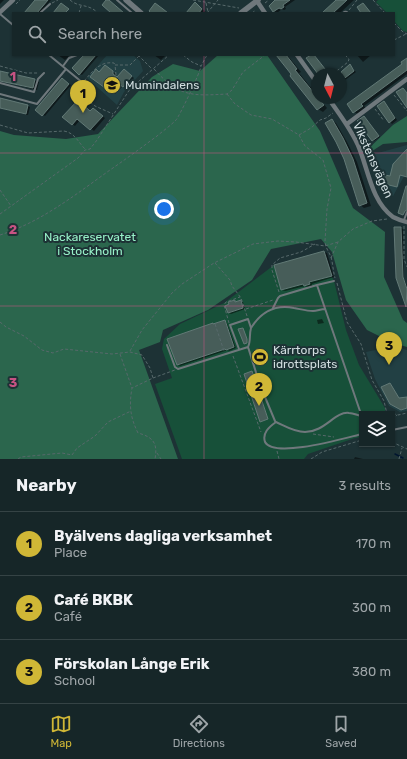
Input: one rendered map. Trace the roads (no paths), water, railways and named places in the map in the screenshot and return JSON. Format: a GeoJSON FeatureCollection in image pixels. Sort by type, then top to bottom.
{"type":"FeatureCollection","features":[{"type":"Feature","properties":{"kind":"street"},"geometry":{"type":"LineString","coordinates":[[0,13],[13,0]]}},
{"type":"Feature","properties":{"kind":"street"},"geometry":{"type":"LineString","coordinates":[[126,0],[140,12]]}},
{"type":"Feature","properties":{"kind":"street"},"geometry":{"type":"LineString","coordinates":[[240,10],[257,0],[264,12]]}},
{"type":"Feature","properties":{"kind":"street"},"geometry":{"type":"LineString","coordinates":[[298,56],[311,75]]}},
{"type":"Feature","properties":{"kind":"street"},"geometry":{"type":"LineString","coordinates":[[347,124],[407,80]]}},
{"type":"Feature","properties":{"kind":"street","name":"Vikstensvägen"},"geometry":{"type":"LineString","coordinates":[[332,104],[347,124],[358,146],[377,196],[384,209],[394,218],[405,222]]}},
{"type":"Feature","properties":{"kind":"lane"},"geometry":{"type":"LineString","coordinates":[[116,0],[131,12]]}},
{"type":"Feature","properties":{"kind":"lane"},"geometry":{"type":"LineString","coordinates":[[41,12],[50,4]]}},
{"type":"Feature","properties":{"kind":"lane"},"geometry":{"type":"LineString","coordinates":[[0,13],[12,24]]}},
{"type":"Feature","properties":{"kind":"lane"},"geometry":{"type":"LineString","coordinates":[[50,56],[89,88],[83,97]]}},
{"type":"Feature","properties":{"kind":"lane"},"geometry":{"type":"LineString","coordinates":[[62,66],[68,58],[74,56]]}},
{"type":"Feature","properties":{"kind":"lane"},"geometry":{"type":"LineString","coordinates":[[0,94],[37,104],[66,69]]}},
{"type":"Feature","properties":{"kind":"lane"},"geometry":{"type":"LineString","coordinates":[[0,83],[34,92],[38,79],[43,74]]}},
{"type":"Feature","properties":{"kind":"lane"},"geometry":{"type":"LineString","coordinates":[[405,222],[407,212]]}},
{"type":"Feature","properties":{"kind":"lane"},"geometry":{"type":"LineString","coordinates":[[273,308],[279,297],[334,281]]}},
{"type":"Feature","properties":{"kind":"lane"},"geometry":{"type":"LineString","coordinates":[[317,285],[359,411]]}},
{"type":"Feature","properties":{"kind":"lane"},"geometry":{"type":"LineString","coordinates":[[325,309],[311,311],[281,306],[273,308],[259,317],[251,328],[248,347],[260,385],[276,422],[296,431],[307,432],[321,428],[342,413],[349,413],[359,416]]}},
{"type":"Feature","properties":{"kind":"lane"},"geometry":{"type":"LineString","coordinates":[[239,349],[230,325],[248,319],[251,328]]}},
{"type":"Feature","properties":{"kind":"lane"},"geometry":{"type":"LineString","coordinates":[[167,346],[175,367],[178,369],[248,347]]}},
{"type":"Feature","properties":{"kind":"lane"},"geometry":{"type":"LineString","coordinates":[[276,422],[265,433],[264,440],[271,450],[307,450],[359,435]]}},
{"type":"Feature","properties":{"kind":"lane"},"geometry":{"type":"LineString","coordinates":[[395,429],[407,427]]}},
{"type":"Feature","properties":{"kind":"waterway"},"geometry":{"type":"LineString","coordinates":[[395,454],[403,458]]}},
{"type":"Feature","properties":{"kind":"place","name":"Mumindalens"},"geometry":{"type":"Point","coordinates":[112,85]}},
{"type":"Feature","properties":{"kind":"place","name":"Byälvens dagliga verksamhet"},"geometry":{"type":"Point","coordinates":[83,113]}},
{"type":"Feature","properties":{"kind":"place","name":"Kärrtorps idrottsplats"},"geometry":{"type":"Point","coordinates":[260,357]}},
{"type":"Feature","properties":{"kind":"place","name":"Förskolan Långe Erik"},"geometry":{"type":"Point","coordinates":[389,365]}},
{"type":"Feature","properties":{"kind":"place","name":"Café BKBK"},"geometry":{"type":"Point","coordinates":[259,406]}},
{"type":"Feature","properties":{"kind":"park label","name":"Nackareservatet i Stockholm"},"geometry":{"type":"Point","coordinates":[90,244]}}]}
